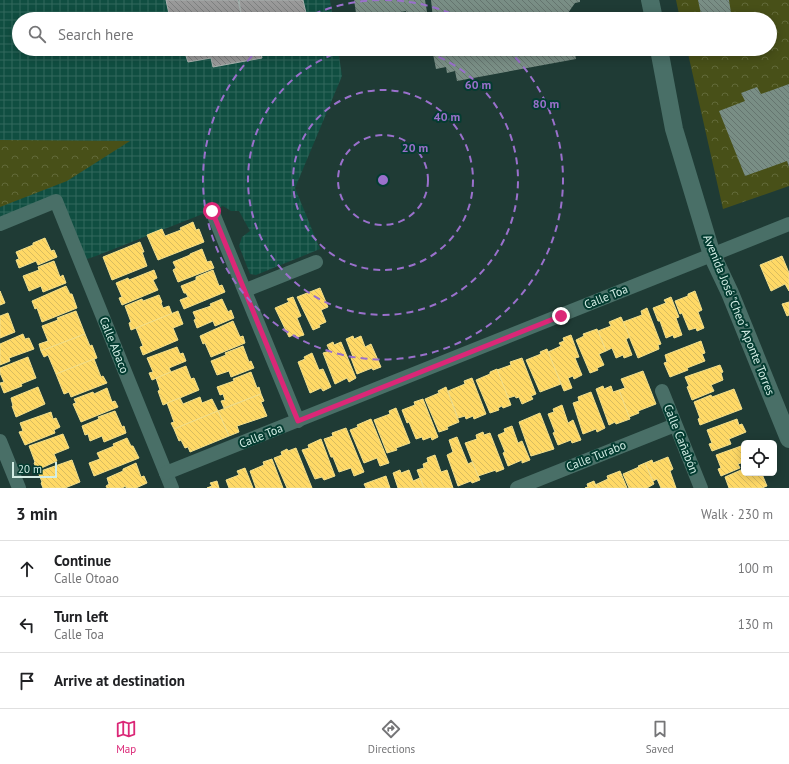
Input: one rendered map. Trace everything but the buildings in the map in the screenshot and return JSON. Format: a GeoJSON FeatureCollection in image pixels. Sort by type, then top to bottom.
{"type":"FeatureCollection","features":[{"type":"Feature","properties":{"kind":"street"},"geometry":{"type":"LineString","coordinates":[[650,0],[653,12]]}},
{"type":"Feature","properties":{"kind":"street","name":"Avenida José \"Cheo\" Aponte Torres"},"geometry":{"type":"LineString","coordinates":[[660,56],[674,129],[712,255],[730,293],[789,439]]}},
{"type":"Feature","properties":{"kind":"street","name":"Calle Abaco"},"geometry":{"type":"LineString","coordinates":[[0,224],[56,201],[172,488]]}},
{"type":"Feature","properties":{"kind":"street"},"geometry":{"type":"LineString","coordinates":[[212,211],[246,290],[298,421]]}},
{"type":"Feature","properties":{"kind":"street","name":"Calle Toa"},"geometry":{"type":"LineString","coordinates":[[166,473],[789,224]]}},
{"type":"Feature","properties":{"kind":"street"},"geometry":{"type":"LineString","coordinates":[[246,290],[316,262]]}},
{"type":"Feature","properties":{"kind":"street","name":"Calle Cañabón"},"geometry":{"type":"LineString","coordinates":[[662,391],[701,488]]}},
{"type":"Feature","properties":{"kind":"street","name":"Calle Turabo"},"geometry":{"type":"LineString","coordinates":[[517,488],[675,424]]}},
{"type":"Feature","properties":{"kind":"street"},"geometry":{"type":"LineString","coordinates":[[0,442],[19,488]]}},
{"type":"Feature","properties":{"kind":"shaded area"},"geometry":{"type":"Polygon","coordinates":[[[0,0],[330,0],[332,12],[12,12],[12,56],[339,56],[342,76],[295,188],[320,249],[256,275],[250,274],[239,246],[242,237],[250,231],[239,211],[231,211],[223,206],[81,261],[57,203],[0,226],[0,0]]]}},
{"type":"Feature","properties":{"kind":"green space"},"geometry":{"type":"Polygon","coordinates":[[[676,0],[789,0],[789,186],[723,209],[689,56],[777,56],[777,12],[679,12],[676,0]]]}},
{"type":"Feature","properties":{"kind":"green space"},"geometry":{"type":"Polygon","coordinates":[[[0,140],[130,141],[67,181],[0,207],[0,140]]]}},
{"type":"Feature","properties":{"kind":"route"},"geometry":{"type":"LineString","coordinates":[[212,211],[246,290],[298,421],[561,316]]}}]}
